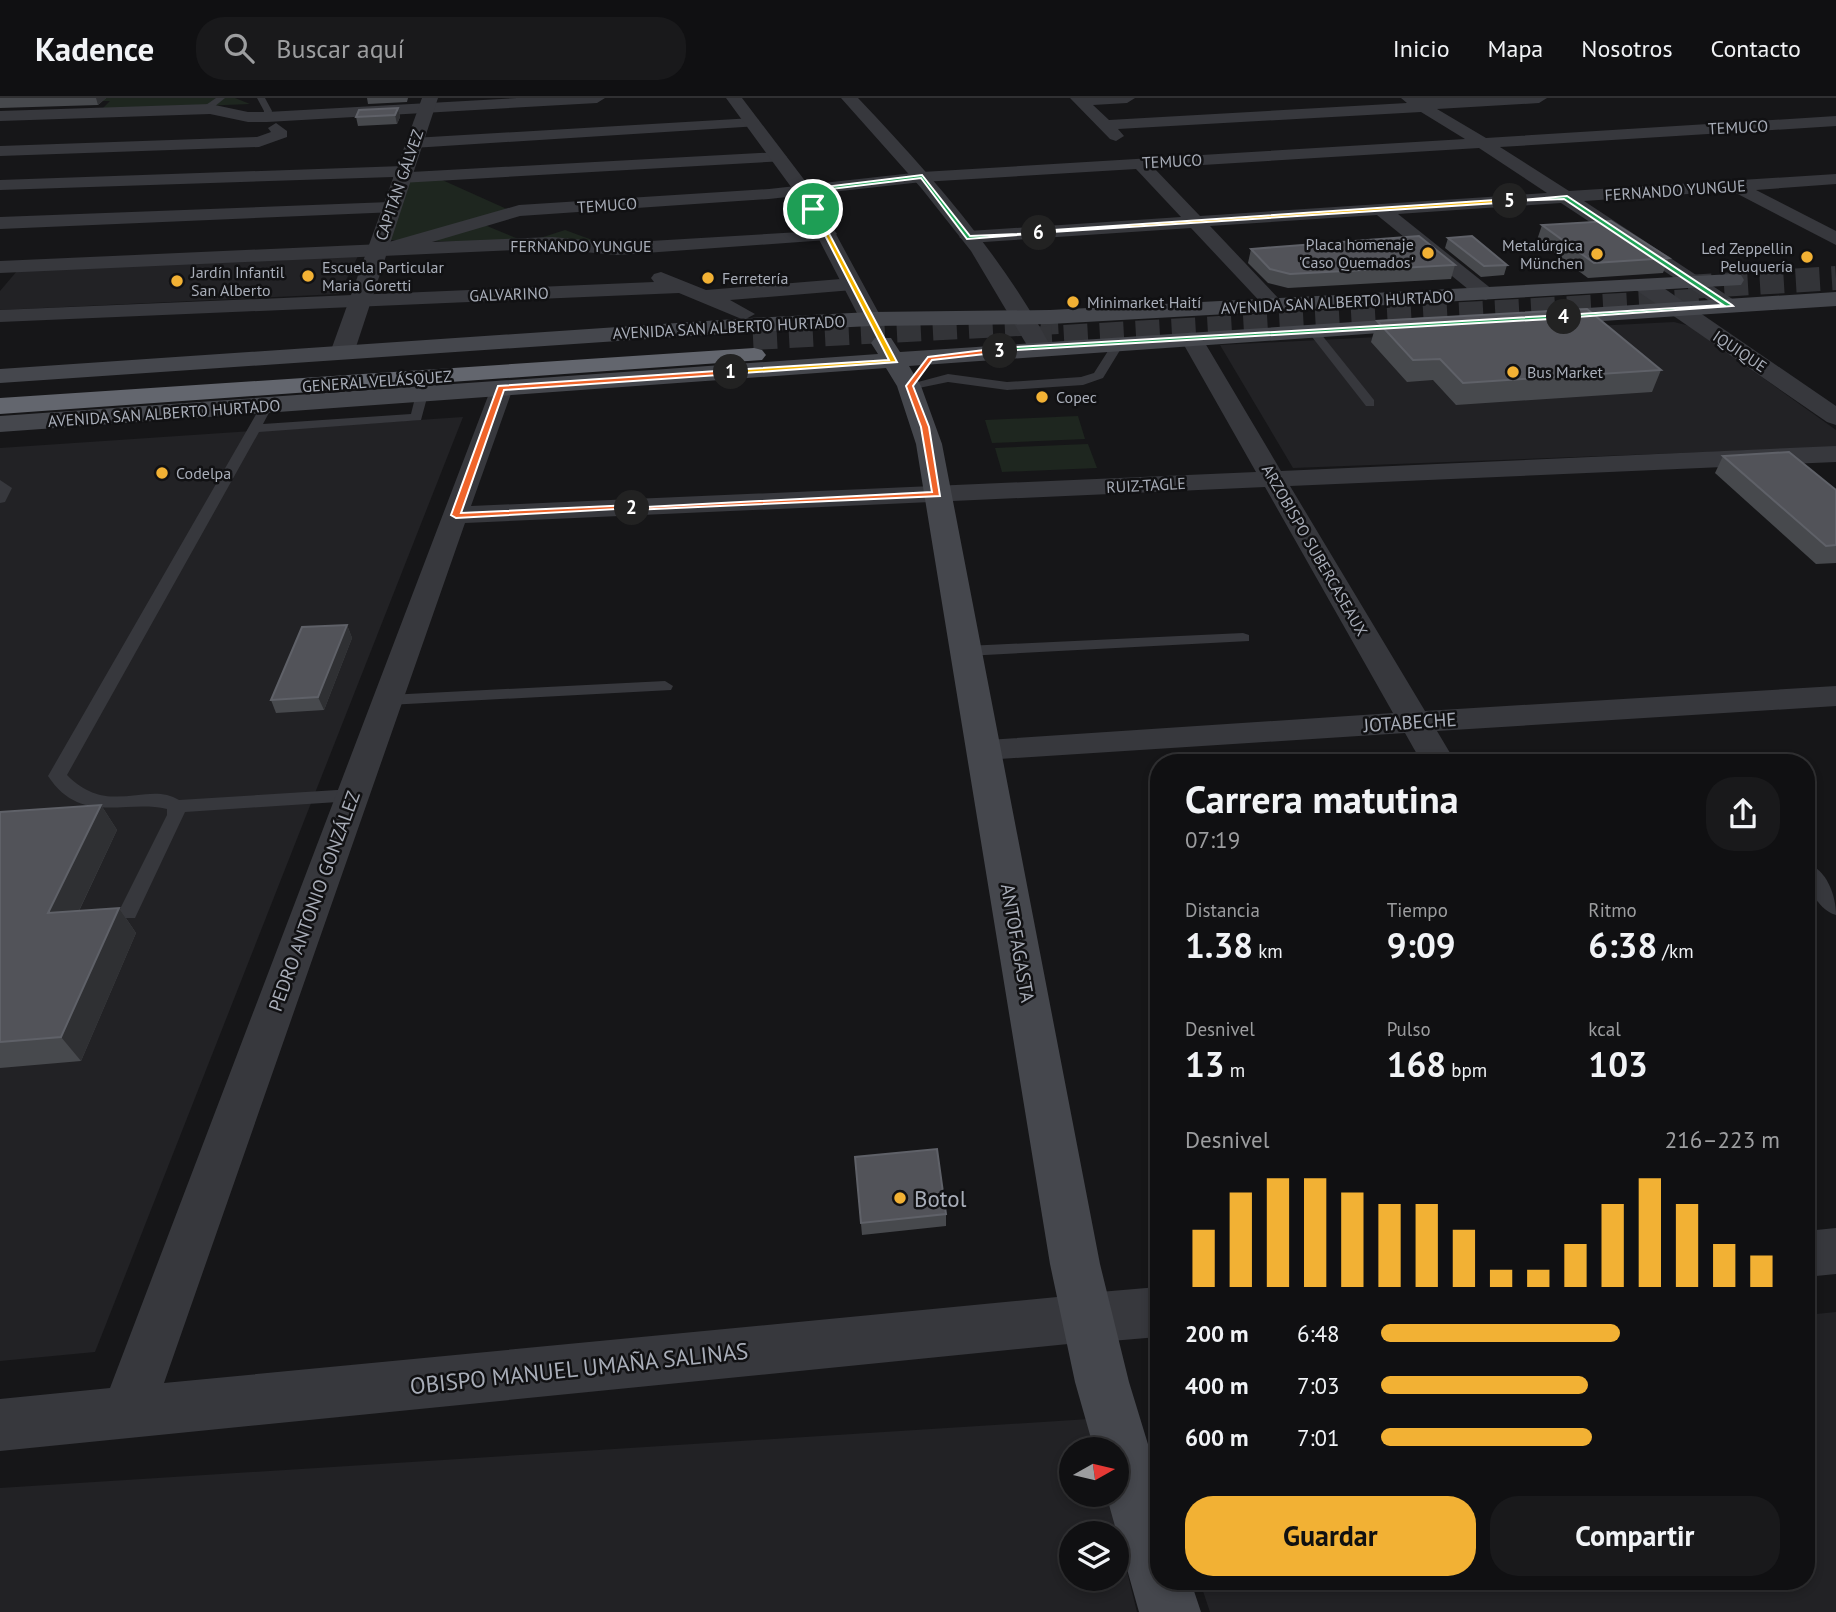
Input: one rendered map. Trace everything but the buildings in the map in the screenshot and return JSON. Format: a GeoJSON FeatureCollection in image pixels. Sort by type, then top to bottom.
{"type":"FeatureCollection","features":[{"type":"Feature","properties":{"kind":"highway","name":"GENERAL VELÁSQUEZ"},"geometry":{"type":"LineString","coordinates":[[0,391],[439,358],[753,347],[0,406]]}},
{"type":"Feature","properties":{"kind":"main road","name":"AVENIDA SAN ALBERTO HURTADO"},"geometry":{"type":"LineString","coordinates":[[0,376],[547,337],[871,319],[1026,318],[1755,279]]}},
{"type":"Feature","properties":{"kind":"main road"},"geometry":{"type":"LineString","coordinates":[[1517,319],[1836,299]]}},
{"type":"Feature","properties":{"kind":"main road","name":"ANTOFAGASTA"},"geometry":{"type":"LineString","coordinates":[[871,319],[911,369],[925,427],[1073,1254],[1102,1382],[1150,1546]]}},
{"type":"Feature","properties":{"kind":"main road","name":"AVENIDA SAN ALBERTO HURTADO"},"geometry":{"type":"LineString","coordinates":[[0,424],[260,417],[422,394],[911,369],[1039,347],[1449,323]]}},
{"type":"Feature","properties":{"kind":"main road"},"geometry":{"type":"LineString","coordinates":[[1163,1590],[1170,1612]]}},
{"type":"Feature","properties":{"kind":"street"},"geometry":{"type":"LineString","coordinates":[[0,116],[206,109],[262,117],[428,103],[597,98]]}},
{"type":"Feature","properties":{"kind":"street"},"geometry":{"type":"LineString","coordinates":[[735,99],[756,98]]}},
{"type":"Feature","properties":{"kind":"street"},"geometry":{"type":"LineString","coordinates":[[849,98],[922,177],[969,237],[1026,318],[1039,347]]}},
{"type":"Feature","properties":{"kind":"street"},"geometry":{"type":"LineString","coordinates":[[1079,99],[1127,98]]}},
{"type":"Feature","properties":{"kind":"street"},"geometry":{"type":"LineString","coordinates":[[1329,98],[1348,111]]}},
{"type":"Feature","properties":{"kind":"street"},"geometry":{"type":"LineString","coordinates":[[1079,99],[1111,131],[1230,118],[1348,111],[1418,103],[1539,98]]}},
{"type":"Feature","properties":{"kind":"street"},"geometry":{"type":"LineString","coordinates":[[735,99],[803,190],[871,319]]}},
{"type":"Feature","properties":{"kind":"street","name":"CAPITÁN GÁLVEZ"},"geometry":{"type":"LineString","coordinates":[[342,353],[428,103]]}},
{"type":"Feature","properties":{"kind":"street"},"geometry":{"type":"LineString","coordinates":[[1418,103],[1730,306]]}},
{"type":"Feature","properties":{"kind":"street"},"geometry":{"type":"LineString","coordinates":[[1213,105],[1230,118]]}},
{"type":"Feature","properties":{"kind":"street"},"geometry":{"type":"LineString","coordinates":[[1,224],[68,148],[104,112]]}},
{"type":"Feature","properties":{"kind":"street"},"geometry":{"type":"LineString","coordinates":[[0,151],[258,142],[281,134],[262,117]]}},
{"type":"Feature","properties":{"kind":"street","name":"TEMUCO"},"geometry":{"type":"LineString","coordinates":[[509,212],[803,190],[922,177],[1836,121]]}},
{"type":"Feature","properties":{"kind":"street"},"geometry":{"type":"LineString","coordinates":[[413,143],[754,123]]}},
{"type":"Feature","properties":{"kind":"street"},"geometry":{"type":"LineString","coordinates":[[1797,123],[1826,137]]}},
{"type":"Feature","properties":{"kind":"street"},"geometry":{"type":"LineString","coordinates":[[0,185],[402,174],[779,157]]}},
{"type":"Feature","properties":{"kind":"street"},"geometry":{"type":"LineString","coordinates":[[1140,163],[1274,305]]}},
{"type":"Feature","properties":{"kind":"street","name":"FERNANDO YUNGUE"},"geometry":{"type":"LineString","coordinates":[[969,237],[1836,179]]}},
{"type":"Feature","properties":{"kind":"street"},"geometry":{"type":"LineString","coordinates":[[1736,186],[1836,239]]}},
{"type":"Feature","properties":{"kind":"street"},"geometry":{"type":"LineString","coordinates":[[1,224],[390,208]]}},
{"type":"Feature","properties":{"kind":"street"},"geometry":{"type":"LineString","coordinates":[[1382,210],[1486,294]]}},
{"type":"Feature","properties":{"kind":"street","name":"FERNANDO YUNGUE"},"geometry":{"type":"LineString","coordinates":[[376,252],[509,212]]}},
{"type":"Feature","properties":{"kind":"street","name":"FERNANDO YUNGUE"},"geometry":{"type":"LineString","coordinates":[[0,267],[552,243],[617,249],[827,234]]}},
{"type":"Feature","properties":{"kind":"street"},"geometry":{"type":"LineString","coordinates":[[593,247],[744,314]]}},
{"type":"Feature","properties":{"kind":"street"},"geometry":{"type":"LineString","coordinates":[[704,296],[853,284]]}},
{"type":"Feature","properties":{"kind":"street","name":"IQUIQUE"},"geometry":{"type":"LineString","coordinates":[[1644,285],[1833,412]]}},
{"type":"Feature","properties":{"kind":"street","name":"GALVARINO"},"geometry":{"type":"LineString","coordinates":[[0,316],[683,287]]}},
{"type":"Feature","properties":{"kind":"street","name":"ARZOBISPO SUBERCASEAUX"},"geometry":{"type":"LineString","coordinates":[[1191,338],[1433,754]]}},
{"type":"Feature","properties":{"kind":"street","name":"PEDRO ANTONIO GONZÁLEZ"},"geometry":{"type":"LineString","coordinates":[[127,1413],[501,388]]}},
{"type":"Feature","properties":{"kind":"street","name":"RUIZ-TAGLE"},"geometry":{"type":"LineString","coordinates":[[456,515],[1836,454]]}},
{"type":"Feature","properties":{"kind":"street","name":"JOTABECHE"},"geometry":{"type":"LineString","coordinates":[[984,749],[1836,696]]}},
{"type":"Feature","properties":{"kind":"street"},"geometry":{"type":"LineString","coordinates":[[1815,1253],[1836,1251]]}},
{"type":"Feature","properties":{"kind":"street","name":"OBISPO MANUEL UMAÑA SALINAS"},"geometry":{"type":"LineString","coordinates":[[0,1425],[1150,1313]]}},
{"type":"Feature","properties":{"kind":"lane"},"geometry":{"type":"LineString","coordinates":[[206,109],[221,98]]}},
{"type":"Feature","properties":{"kind":"lane"},"geometry":{"type":"LineString","coordinates":[[261,98],[268,111],[262,117]]}},
{"type":"Feature","properties":{"kind":"lane"},"geometry":{"type":"LineString","coordinates":[[1313,331],[1370,403]]}},
{"type":"Feature","properties":{"kind":"lane"},"geometry":{"type":"LineString","coordinates":[[911,369],[948,378],[1007,386],[1083,381],[1099,375],[1119,342]]}},
{"type":"Feature","properties":{"kind":"lane"},"geometry":{"type":"LineString","coordinates":[[260,417],[57,776],[68,790],[93,803],[168,801],[176,806],[353,795]]}},
{"type":"Feature","properties":{"kind":"lane"},"geometry":{"type":"LineString","coordinates":[[0,484],[5,488],[0,499]]}},
{"type":"Feature","properties":{"kind":"lane"},"geometry":{"type":"LineString","coordinates":[[966,651],[1243,638]]}},
{"type":"Feature","properties":{"kind":"lane"},"geometry":{"type":"LineString","coordinates":[[388,700],[665,685]]}},
{"type":"Feature","properties":{"kind":"lane"},"geometry":{"type":"LineString","coordinates":[[128,913],[176,814],[176,806]]}},
{"type":"Feature","properties":{"kind":"lane"},"geometry":{"type":"LineString","coordinates":[[1815,881],[1836,908]]}},
{"type":"Feature","properties":{"kind":"shaded area"},"geometry":{"type":"Polygon","coordinates":[[[97,98],[235,98],[250,104],[101,110],[110,101],[94,101],[97,98]]]}},
{"type":"Feature","properties":{"kind":"shaded area"},"geometry":{"type":"Polygon","coordinates":[[[440,179],[509,210],[475,221],[521,240],[537,239],[565,230],[606,245],[387,240],[409,182],[440,179]]]}},
{"type":"Feature","properties":{"kind":"shaded area","name":"Jardín Infantil San Alberto"},"geometry":{"type":"Polygon","coordinates":[[[358,256],[339,294],[0,310],[0,291],[17,271],[358,256]]]}},
{"type":"Feature","properties":{"kind":"shaded area"},"geometry":{"type":"Polygon","coordinates":[[[1674,322],[1690,326],[1836,430],[1836,447],[1293,468],[1220,345],[1674,322]]]}},
{"type":"Feature","properties":{"kind":"shaded area"},"geometry":{"type":"Polygon","coordinates":[[[1078,416],[1085,439],[992,443],[985,420],[1078,416]]]}},
{"type":"Feature","properties":{"kind":"shaded area"},"geometry":{"type":"Polygon","coordinates":[[[463,417],[95,1352],[0,1361],[0,448],[463,417]]]}},
{"type":"Feature","properties":{"kind":"shaded area"},"geometry":{"type":"Polygon","coordinates":[[[1088,444],[1097,468],[1002,472],[995,448],[1088,444]]]}},
{"type":"Feature","properties":{"kind":"shaded area"},"geometry":{"type":"Polygon","coordinates":[[[1836,1312],[1836,1612],[1210,1612],[1203,1590],[1815,1590],[1815,1314],[1836,1312]]]}},
{"type":"Feature","properties":{"kind":"shaded area"},"geometry":{"type":"Polygon","coordinates":[[[1089,1419],[1093,1437],[1059,1437],[1059,1507],[1111,1507],[1114,1521],[1059,1521],[1059,1591],[1129,1591],[1129,1580],[1137,1612],[0,1612],[0,1488],[1089,1419]]]}},
{"type":"Feature","properties":{"kind":"tunnel"},"geometry":{"type":"LineString","coordinates":[[1688,287],[1836,278]]}},
{"type":"Feature","properties":{"kind":"tunnel"},"geometry":{"type":"LineString","coordinates":[[1028,339],[1709,300]]}},
{"type":"Feature","properties":{"kind":"tunnel"},"geometry":{"type":"LineString","coordinates":[[753,338],[1058,322]]}},
{"type":"Feature","properties":{"kind":"place","name":"Placa homenaje 'Caso Quemados'"},"geometry":{"type":"Point","coordinates":[1428,253]}},
{"type":"Feature","properties":{"kind":"place","name":"Metalúrgica München"},"geometry":{"type":"Point","coordinates":[1597,254]}},
{"type":"Feature","properties":{"kind":"place","name":"Led Zeppellin Peluquería"},"geometry":{"type":"Point","coordinates":[1807,257]}},
{"type":"Feature","properties":{"kind":"place","name":"Escuela Particular Maria Goretti"},"geometry":{"type":"Point","coordinates":[308,276]}},
{"type":"Feature","properties":{"kind":"place","name":"Ferretería"},"geometry":{"type":"Point","coordinates":[708,278]}},
{"type":"Feature","properties":{"kind":"place","name":"Jardín Infantil San Alberto"},"geometry":{"type":"Point","coordinates":[177,281]}},
{"type":"Feature","properties":{"kind":"place","name":"Minimarket Haití"},"geometry":{"type":"Point","coordinates":[1073,302]}},
{"type":"Feature","properties":{"kind":"place","name":"Bus Market"},"geometry":{"type":"Point","coordinates":[1513,372]}},
{"type":"Feature","properties":{"kind":"place","name":"Copec"},"geometry":{"type":"Point","coordinates":[1042,397]}},
{"type":"Feature","properties":{"kind":"place","name":"Codelpa"},"geometry":{"type":"Point","coordinates":[162,473]}},
{"type":"Feature","properties":{"kind":"place","name":"Botol"},"geometry":{"type":"Point","coordinates":[900,1198]}},
{"type":"Feature","properties":{"kind":"route"},"geometry":{"type":"LineString","coordinates":[[922,177],[969,237],[1565,197],[1730,306],[1056,346],[930,358],[912,377],[909,386],[925,427],[937,494],[456,515],[501,388],[894,362],[813,209],[803,190],[922,177]]}}]}
